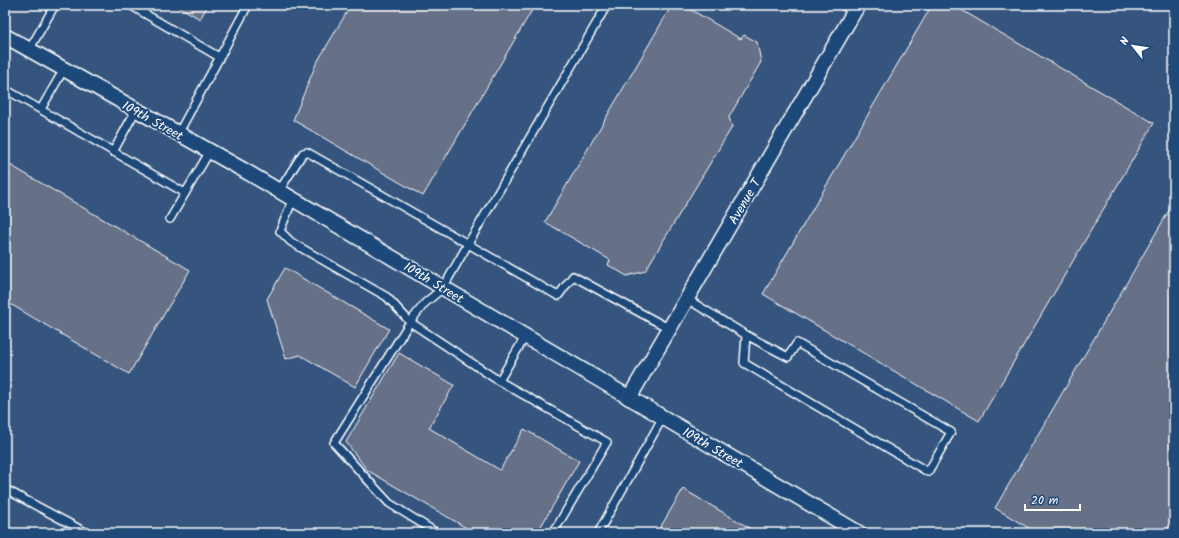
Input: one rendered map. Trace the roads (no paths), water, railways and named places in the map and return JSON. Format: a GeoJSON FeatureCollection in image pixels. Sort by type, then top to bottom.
{"type":"FeatureCollection","features":[{"type":"Feature","properties":{"kind":"street","name":"Avenue T"},"geometry":{"type":"LineString","coordinates":[[629,398],[687,299],[851,7]]}},
{"type":"Feature","properties":{"kind":"street","name":"109th Street"},"geometry":{"type":"LineString","coordinates":[[5,36],[293,199],[860,533]]}},
{"type":"Feature","properties":{"kind":"lane"},"geometry":{"type":"LineString","coordinates":[[29,50],[55,5]]}},
{"type":"Feature","properties":{"kind":"lane"},"geometry":{"type":"LineString","coordinates":[[130,5],[219,58]]}},
{"type":"Feature","properties":{"kind":"lane"},"geometry":{"type":"LineString","coordinates":[[178,134],[248,5]]}},
{"type":"Feature","properties":{"kind":"lane"},"geometry":{"type":"LineString","coordinates":[[437,533],[389,503],[334,443],[410,322],[425,302],[443,288],[607,5]]}},
{"type":"Feature","properties":{"kind":"lane"},"geometry":{"type":"LineString","coordinates":[[41,109],[64,69]]}},
{"type":"Feature","properties":{"kind":"lane"},"geometry":{"type":"LineString","coordinates":[[5,89],[185,193]]}},
{"type":"Feature","properties":{"kind":"lane"},"geometry":{"type":"LineString","coordinates":[[113,152],[136,110]]}},
{"type":"Feature","properties":{"kind":"lane"},"geometry":{"type":"LineString","coordinates":[[170,218],[210,151]]}},
{"type":"Feature","properties":{"kind":"lane"},"geometry":{"type":"LineString","coordinates":[[279,191],[303,153],[307,152],[558,296],[573,276],[670,328]]}},
{"type":"Feature","properties":{"kind":"lane"},"geometry":{"type":"LineString","coordinates":[[293,199],[280,231],[290,242],[387,297],[410,322],[499,381],[607,442],[553,533]]}},
{"type":"Feature","properties":{"kind":"lane"},"geometry":{"type":"LineString","coordinates":[[687,299],[746,335],[788,358],[797,343],[951,432],[928,472],[744,363],[746,335]]}},
{"type":"Feature","properties":{"kind":"lane"},"geometry":{"type":"LineString","coordinates":[[499,381],[525,337]]}},
{"type":"Feature","properties":{"kind":"lane"},"geometry":{"type":"LineString","coordinates":[[598,533],[663,417]]}},
{"type":"Feature","properties":{"kind":"lane"},"geometry":{"type":"LineString","coordinates":[[5,489],[87,533]]}}]}
